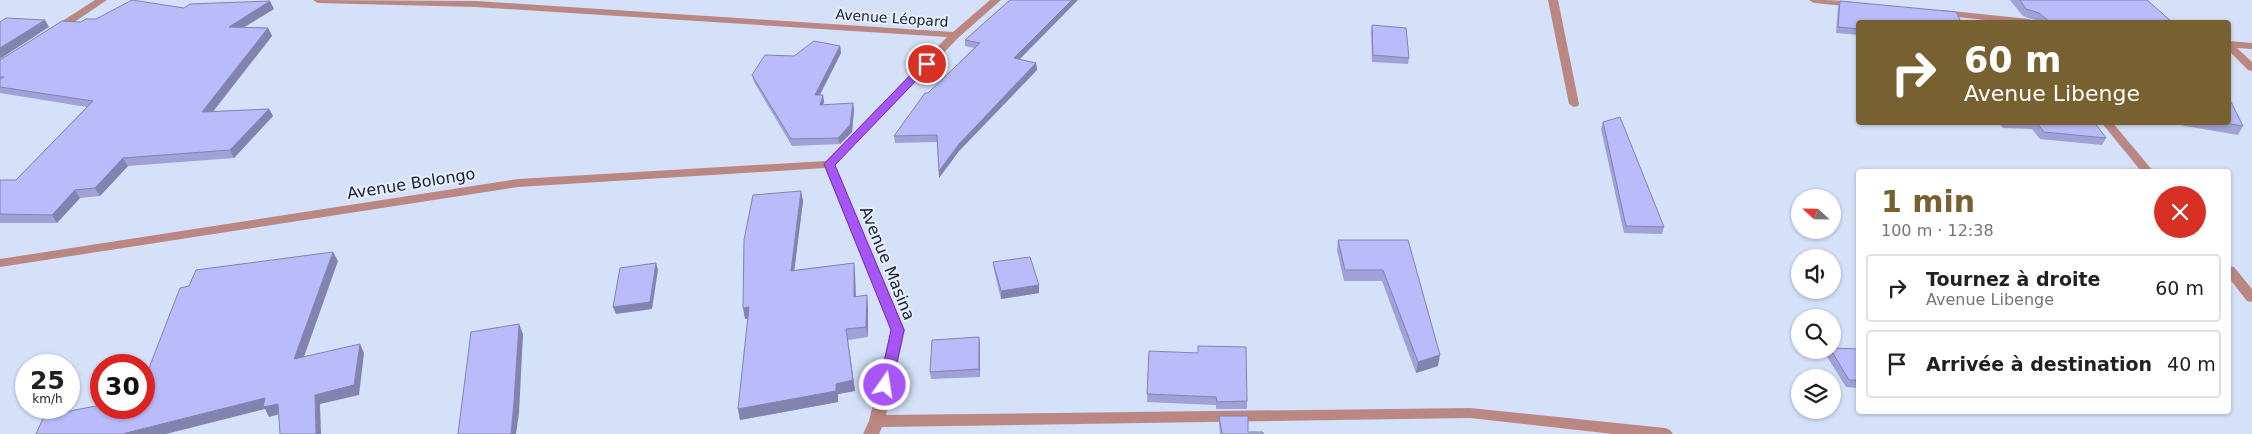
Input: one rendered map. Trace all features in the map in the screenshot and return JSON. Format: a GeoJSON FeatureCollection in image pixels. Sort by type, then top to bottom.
{"type":"FeatureCollection","features":[{"type":"Feature","properties":{"kind":"street"},"geometry":{"type":"LineString","coordinates":[[47,36],[102,0]]}},
{"type":"Feature","properties":{"kind":"street","name":"Avenue Léopard"},"geometry":{"type":"LineString","coordinates":[[318,0],[476,4],[955,36]]}},
{"type":"Feature","properties":{"kind":"street"},"geometry":{"type":"LineString","coordinates":[[829,164],[955,36],[996,0]]}},
{"type":"Feature","properties":{"kind":"street"},"geometry":{"type":"LineString","coordinates":[[1553,0],[1574,104]]}},
{"type":"Feature","properties":{"kind":"street"},"geometry":{"type":"LineString","coordinates":[[1814,0],[1864,5]]}},
{"type":"Feature","properties":{"kind":"street"},"geometry":{"type":"LineString","coordinates":[[1933,12],[2007,20]]}},
{"type":"Feature","properties":{"kind":"street"},"geometry":{"type":"LineString","coordinates":[[2231,45],[2252,46]]}},
{"type":"Feature","properties":{"kind":"street"},"geometry":{"type":"LineString","coordinates":[[2231,47],[2252,68]]}},
{"type":"Feature","properties":{"kind":"street"},"geometry":{"type":"LineString","coordinates":[[2109,125],[2145,169]]}},
{"type":"Feature","properties":{"kind":"street","name":"Avenue Bolongo"},"geometry":{"type":"LineString","coordinates":[[0,264],[518,183],[829,164]]}},
{"type":"Feature","properties":{"kind":"street","name":"Avenue Masina"},"geometry":{"type":"LineString","coordinates":[[829,164],[898,330],[874,428]]}},
{"type":"Feature","properties":{"kind":"street"},"geometry":{"type":"LineString","coordinates":[[2231,272],[2252,298]]}},
{"type":"Feature","properties":{"kind":"street"},"geometry":{"type":"LineString","coordinates":[[874,428],[1470,413],[1665,434]]}},
{"type":"Feature","properties":{"kind":"building"},"geometry":{"type":"Polygon","coordinates":[[[132,0],[184,8],[190,4],[270,1],[229,27],[268,28],[202,112],[269,109],[230,150],[123,158],[95,188],[75,190],[52,215],[0,214],[0,180],[16,180],[93,101],[0,87],[0,79],[4,77],[0,77],[0,60],[62,21],[81,22],[86,19],[96,19],[132,0]]]}},
{"type":"Feature","properties":{"kind":"building"},"geometry":{"type":"Polygon","coordinates":[[[1010,0],[1072,0],[1014,58],[1036,63],[959,144],[939,171],[937,135],[894,136],[925,93],[928,93],[980,43],[965,40],[1010,0]]]}},
{"type":"Feature","properties":{"kind":"building"},"geometry":{"type":"Polygon","coordinates":[[[2020,0],[2147,0],[2170,20],[2048,20],[2039,13],[2026,9],[2020,0]]]}},
{"type":"Feature","properties":{"kind":"building"},"geometry":{"type":"Polygon","coordinates":[[[1840,1],[1956,12],[1960,20],[1856,20],[1856,29],[1838,27],[1840,1]]]}},
{"type":"Feature","properties":{"kind":"building"},"geometry":{"type":"Polygon","coordinates":[[[6,18],[45,20],[0,48],[0,22],[6,18]]]}},
{"type":"Feature","properties":{"kind":"building"},"geometry":{"type":"Polygon","coordinates":[[[1372,25],[1406,28],[1409,58],[1373,55],[1372,25]]]}},
{"type":"Feature","properties":{"kind":"building"},"geometry":{"type":"Polygon","coordinates":[[[814,41],[840,46],[815,95],[823,95],[820,105],[853,103],[850,125],[838,138],[791,139],[752,75],[765,55],[794,56],[814,41]]]}},
{"type":"Feature","properties":{"kind":"building"},"geometry":{"type":"Polygon","coordinates":[[[2231,102],[2243,126],[2231,124],[2231,102]]]}},
{"type":"Feature","properties":{"kind":"building"},"geometry":{"type":"Polygon","coordinates":[[[1620,117],[1664,227],[1626,226],[1603,122],[1620,117]]]}},
{"type":"Feature","properties":{"kind":"building"},"geometry":{"type":"Polygon","coordinates":[[[2038,125],[2096,125],[2106,138],[2044,132],[2038,125]]]}},
{"type":"Feature","properties":{"kind":"building"},"geometry":{"type":"Polygon","coordinates":[[[801,191],[791,271],[854,263],[854,297],[867,295],[866,327],[846,329],[853,380],[836,384],[836,391],[738,409],[749,307],[743,308],[744,240],[753,195],[801,191]]]}},
{"type":"Feature","properties":{"kind":"building"},"geometry":{"type":"Polygon","coordinates":[[[1338,240],[1408,240],[1440,355],[1418,362],[1383,270],[1345,270],[1338,240]]]}},
{"type":"Feature","properties":{"kind":"building"},"geometry":{"type":"Polygon","coordinates":[[[333,252],[294,359],[360,344],[354,385],[315,395],[316,434],[280,434],[278,404],[263,407],[265,398],[122,434],[36,434],[43,419],[80,419],[80,409],[90,407],[90,419],[155,419],[154,354],[180,288],[189,286],[196,270],[333,252]]]}},
{"type":"Feature","properties":{"kind":"building"},"geometry":{"type":"Polygon","coordinates":[[[1030,257],[1039,285],[1001,291],[993,262],[1030,257]]]}},
{"type":"Feature","properties":{"kind":"building"},"geometry":{"type":"Polygon","coordinates":[[[656,263],[650,302],[613,307],[620,268],[656,263]]]}},
{"type":"Feature","properties":{"kind":"building"},"geometry":{"type":"Polygon","coordinates":[[[519,324],[511,434],[458,434],[471,332],[519,324]]]}},
{"type":"Feature","properties":{"kind":"building"},"geometry":{"type":"Polygon","coordinates":[[[979,337],[979,369],[930,372],[932,340],[979,337]]]}},
{"type":"Feature","properties":{"kind":"building"},"geometry":{"type":"Polygon","coordinates":[[[1198,346],[1246,347],[1247,401],[1217,402],[1216,397],[1147,394],[1149,351],[1198,353],[1198,346]]]}},
{"type":"Feature","properties":{"kind":"building"},"geometry":{"type":"Polygon","coordinates":[[[1841,348],[1856,349],[1856,380],[1849,380],[1836,359],[1841,359],[1841,348]]]}},
{"type":"Feature","properties":{"kind":"building"},"geometry":{"type":"Polygon","coordinates":[[[1219,416],[1248,416],[1248,432],[1263,432],[1263,434],[1222,434],[1219,416]]]}},
{"type":"Feature","properties":{"kind":"route"},"geometry":{"type":"LineString","coordinates":[[885,385],[898,330],[829,164],[927,64]]}}]}
